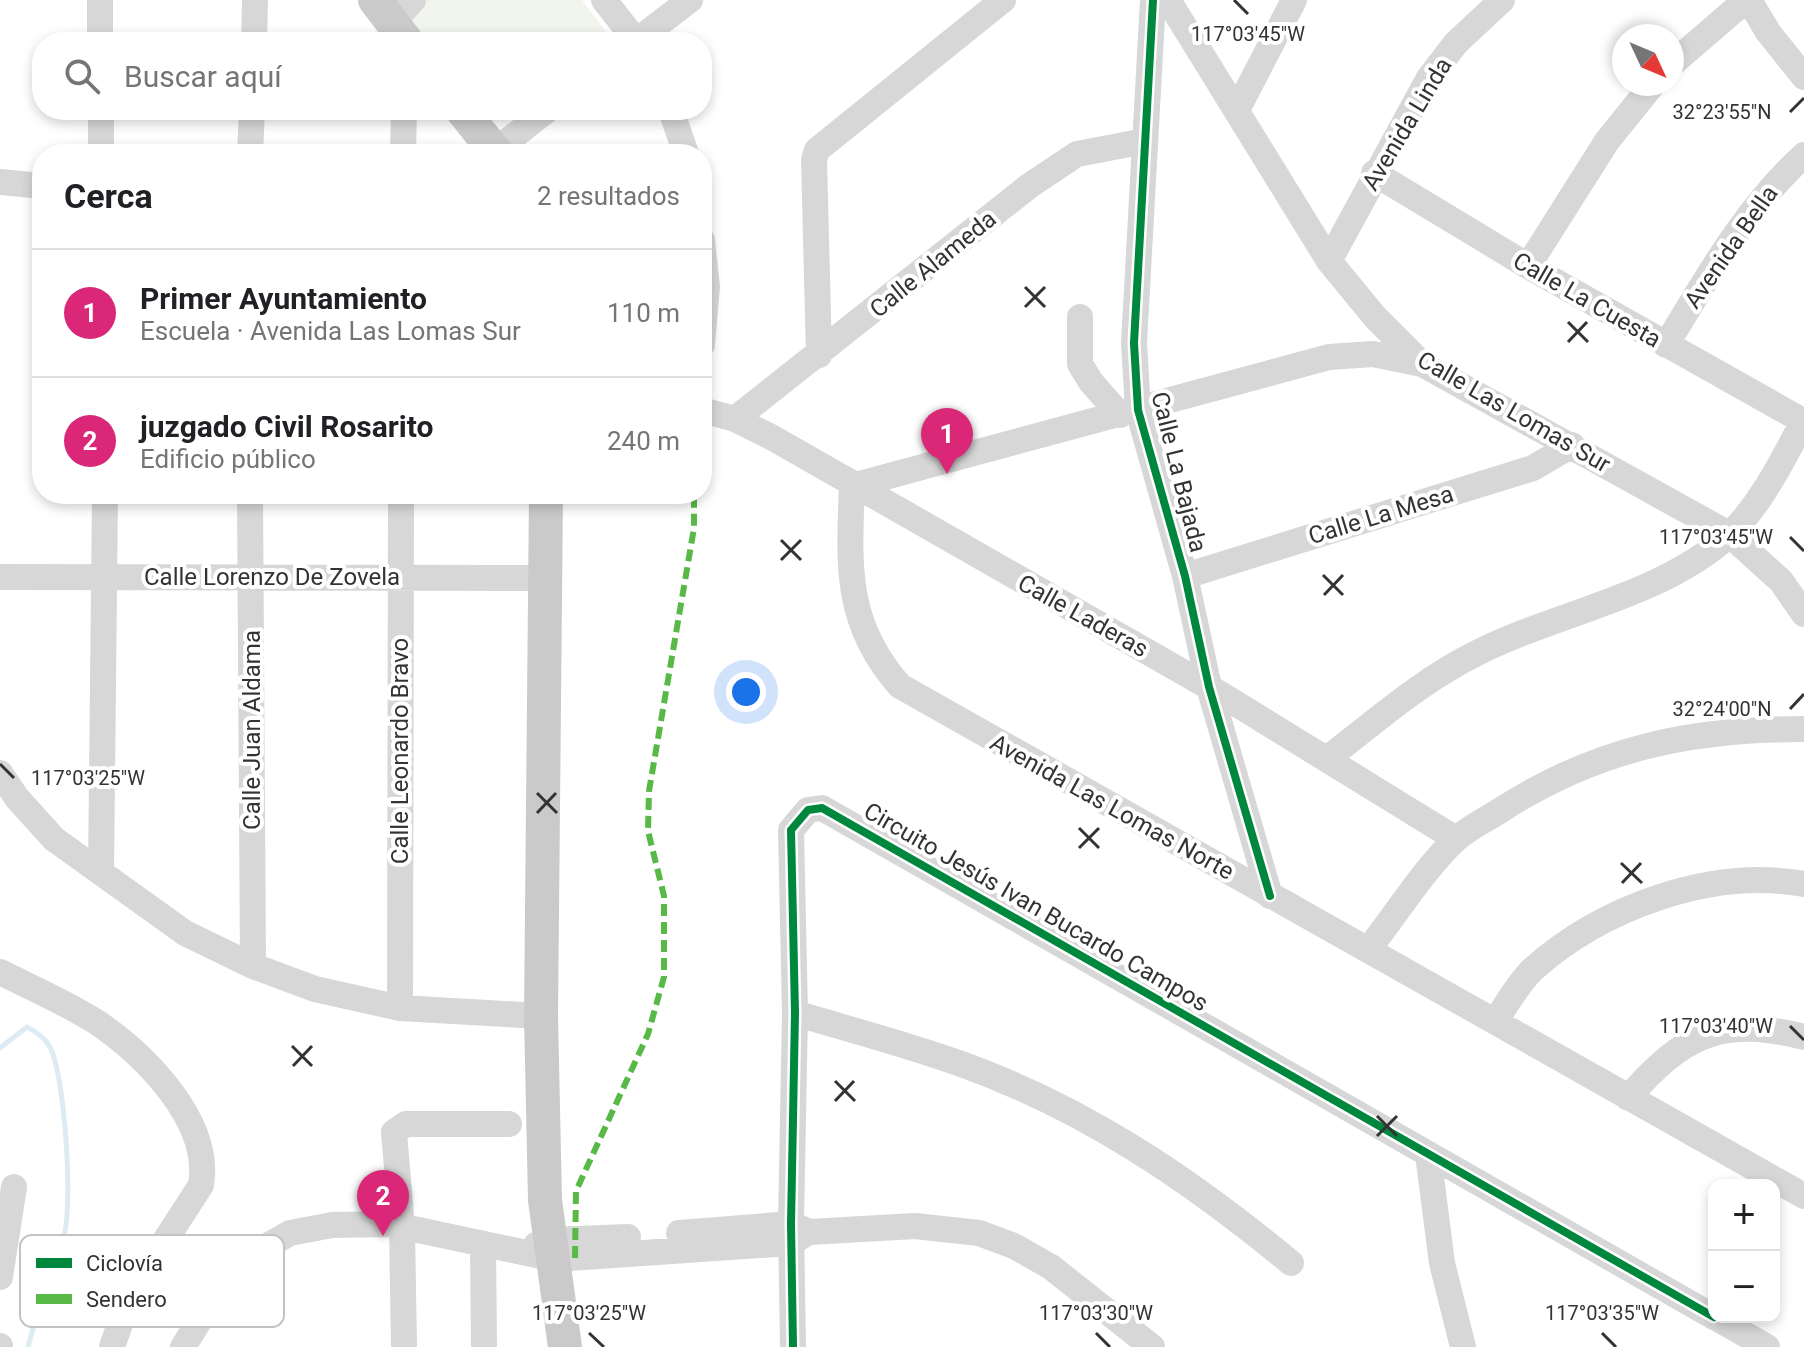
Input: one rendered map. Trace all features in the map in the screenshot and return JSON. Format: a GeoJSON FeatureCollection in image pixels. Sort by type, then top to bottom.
{"type":"FeatureCollection","features":[{"type":"Feature","properties":{"kind":"main road"},"geometry":{"type":"LineString","coordinates":[[470,120],[490,144]]}},
{"type":"Feature","properties":{"kind":"main road"},"geometry":{"type":"LineString","coordinates":[[546,504],[541,1016],[545,1200],[565,1347]]}},
{"type":"Feature","properties":{"kind":"street"},"geometry":{"type":"LineString","coordinates":[[100,0],[100,32]]}},
{"type":"Feature","properties":{"kind":"street"},"geometry":{"type":"LineString","coordinates":[[254,32],[255,0]]}},
{"type":"Feature","properties":{"kind":"street"},"geometry":{"type":"LineString","coordinates":[[604,0],[628,32]]}},
{"type":"Feature","properties":{"kind":"street"},"geometry":{"type":"LineString","coordinates":[[649,32],[690,0]]}},
{"type":"Feature","properties":{"kind":"street"},"geometry":{"type":"LineString","coordinates":[[819,355],[814,160],[817,150],[1003,0]]}},
{"type":"Feature","properties":{"kind":"street"},"geometry":{"type":"LineString","coordinates":[[1238,108],[1294,0]]}},
{"type":"Feature","properties":{"kind":"street","name":"Avenida Linda"},"geometry":{"type":"LineString","coordinates":[[1329,261],[1374,173],[1429,78],[1456,43],[1502,0]]}},
{"type":"Feature","properties":{"kind":"street"},"geometry":{"type":"LineString","coordinates":[[1684,54],[1748,0],[1768,32],[1804,77]]}},
{"type":"Feature","properties":{"kind":"street","name":"Calle Las Lomas Sur"},"geometry":{"type":"LineString","coordinates":[[1171,1],[1329,261],[1375,317],[1422,364],[1729,534],[1781,581],[1804,614]]}},
{"type":"Feature","properties":{"kind":"street","name":"Calle La Bajada"},"geometry":{"type":"LineString","coordinates":[[1171,1],[1145,141],[1129,412],[1185,576],[1209,687],[1270,896]]}},
{"type":"Feature","properties":{"kind":"street"},"geometry":{"type":"LineString","coordinates":[[1528,266],[1607,141],[1643,96]]}},
{"type":"Feature","properties":{"kind":"street"},"geometry":{"type":"LineString","coordinates":[[101,120],[101,144]]}},
{"type":"Feature","properties":{"kind":"street"},"geometry":{"type":"LineString","coordinates":[[250,144],[252,120]]}},
{"type":"Feature","properties":{"kind":"street"},"geometry":{"type":"LineString","coordinates":[[403,144],[404,120]]}},
{"type":"Feature","properties":{"kind":"street"},"geometry":{"type":"LineString","coordinates":[[506,144],[535,120]]}},
{"type":"Feature","properties":{"kind":"street"},"geometry":{"type":"LineString","coordinates":[[674,120],[683,144]]}},
{"type":"Feature","properties":{"kind":"street","name":"Calle Alameda"},"geometry":{"type":"LineString","coordinates":[[735,419],[1029,186],[1077,154],[1145,141]]}},
{"type":"Feature","properties":{"kind":"street","name":"Avenida Bella"},"geometry":{"type":"LineString","coordinates":[[1666,345],[1751,213],[1776,181],[1804,155]]}},
{"type":"Feature","properties":{"kind":"street","name":"Calle La Cuesta"},"geometry":{"type":"LineString","coordinates":[[1374,173],[1528,266],[1804,420]]}},
{"type":"Feature","properties":{"kind":"street"},"geometry":{"type":"LineString","coordinates":[[0,182],[32,185]]}},
{"type":"Feature","properties":{"kind":"street"},"geometry":{"type":"LineString","coordinates":[[1080,317],[1080,364],[1091,382],[1129,412]]}},
{"type":"Feature","properties":{"kind":"street"},"geometry":{"type":"LineString","coordinates":[[852,486],[1329,357],[1373,354],[1422,364]]}},
{"type":"Feature","properties":{"kind":"street","name":"Calle Laderas"},"geometry":{"type":"LineString","coordinates":[[712,413],[735,419],[1209,687],[1456,839]]}},
{"type":"Feature","properties":{"kind":"street"},"geometry":{"type":"LineString","coordinates":[[1328,758],[1422,685],[1474,654],[1538,624],[1654,584],[1690,564],[1729,534],[1762,494],[1804,420]]}},
{"type":"Feature","properties":{"kind":"street","name":"Calle La Mesa"},"geometry":{"type":"LineString","coordinates":[[1185,576],[1533,468],[1572,445]]}},
{"type":"Feature","properties":{"kind":"street","name":"Avenida Las Lomas Norte"},"geometry":{"type":"LineString","coordinates":[[852,486],[851,590],[868,641],[900,686],[1804,1196]]}},
{"type":"Feature","properties":{"kind":"street"},"geometry":{"type":"LineString","coordinates":[[101,873],[105,504]]}},
{"type":"Feature","properties":{"kind":"street","name":"Calle Juan Aldama"},"geometry":{"type":"LineString","coordinates":[[250,504],[253,966]]}},
{"type":"Feature","properties":{"kind":"street","name":"Calle Leonardo Bravo"},"geometry":{"type":"LineString","coordinates":[[400,1008],[401,504]]}},
{"type":"Feature","properties":{"kind":"street","name":"Calle Lorenzo De Zovela"},"geometry":{"type":"LineString","coordinates":[[0,577],[544,578]]}},
{"type":"Feature","properties":{"kind":"street"},"geometry":{"type":"LineString","coordinates":[[1368,950],[1456,839],[1519,798],[1582,764],[1651,743],[1744,730],[1804,729]]}},
{"type":"Feature","properties":{"kind":"street"},"geometry":{"type":"LineString","coordinates":[[0,773],[17,798],[54,839],[185,933],[253,966],[315,989],[400,1008],[541,1016]]}},
{"type":"Feature","properties":{"kind":"street","name":"Circuito Jesús Ivan Bucardo Campos"},"geometry":{"type":"LineString","coordinates":[[793,1347],[797,1233],[791,830],[808,810],[822,808],[1708,1314]]}},
{"type":"Feature","properties":{"kind":"street"},"geometry":{"type":"LineString","coordinates":[[1496,1020],[1529,973],[1575,936],[1628,910],[1679,893],[1729,882],[1779,880],[1804,884]]}},
{"type":"Feature","properties":{"kind":"street"},"geometry":{"type":"LineString","coordinates":[[0,972],[94,1021],[128,1047],[166,1088],[202,1148],[204,1167],[201,1185],[169,1235]]}},
{"type":"Feature","properties":{"kind":"street"},"geometry":{"type":"LineString","coordinates":[[795,1013],[966,1065],[1077,1114],[1141,1150],[1213,1200],[1291,1263]]}},
{"type":"Feature","properties":{"kind":"street"},"geometry":{"type":"LineString","coordinates":[[1628,1098],[1653,1069],[1697,1037],[1734,1028],[1804,1037]]}},
{"type":"Feature","properties":{"kind":"street"},"geometry":{"type":"LineString","coordinates":[[404,1347],[402,1227],[393,1137],[396,1128],[406,1124],[509,1124]]}},
{"type":"Feature","properties":{"kind":"street"},"geometry":{"type":"LineString","coordinates":[[1428,1154],[1442,1263],[1461,1346]]}},
{"type":"Feature","properties":{"kind":"street"},"geometry":{"type":"LineString","coordinates":[[0,1277],[14,1187]]}},
{"type":"Feature","properties":{"kind":"street"},"geometry":{"type":"LineString","coordinates":[[284,1236],[332,1225],[402,1227],[483,1245],[517,1250],[554,1250],[915,1226],[979,1233],[1014,1246],[1051,1267],[1152,1347]]}},
{"type":"Feature","properties":{"kind":"street"},"geometry":{"type":"LineString","coordinates":[[483,1245],[484,1347]]}},
{"type":"Feature","properties":{"kind":"street","name":"Circuito Jesús Ivan Bucardo Campos"},"geometry":{"type":"LineString","coordinates":[[1725,1323],[1767,1347]]}},
{"type":"Feature","properties":{"kind":"street"},"geometry":{"type":"LineString","coordinates":[[112,1347],[119,1327]]}},
{"type":"Feature","properties":{"kind":"street"},"geometry":{"type":"LineString","coordinates":[[183,1347],[195,1327]]}},
{"type":"Feature","properties":{"kind":"shaded area"},"geometry":{"type":"Polygon","coordinates":[[[388,0],[582,0],[606,32],[413,32],[388,0]]]}},
{"type":"Feature","properties":{"kind":"waterway"},"geometry":{"type":"LineString","coordinates":[[0,1048],[27,1027],[50,1047],[60,1084],[63,1111],[68,1197],[64,1235]]}},
{"type":"Feature","properties":{"kind":"waterway"},"geometry":{"type":"LineString","coordinates":[[28,1347],[34,1327]]}},
{"type":"Feature","properties":{"kind":"marked path"},"geometry":{"type":"LineString","coordinates":[[575,1258],[576,1191],[648,1034],[664,977],[664,896],[648,831],[649,791],[694,528],[694,504]]}},
{"type":"Feature","properties":{"kind":"cycle path"},"geometry":{"type":"LineString","coordinates":[[1153,0],[1134,343],[1138,410],[1185,576],[1209,687],[1270,896]]}},
{"type":"Feature","properties":{"kind":"cycle path"},"geometry":{"type":"LineString","coordinates":[[793,1347],[791,1224],[795,1013],[791,830],[808,810],[822,808],[1708,1314]]}},
{"type":"Feature","properties":{"kind":"place","name":"Primer Ayuntamiento"},"geometry":{"type":"Point","coordinates":[947,474]}},
{"type":"Feature","properties":{"kind":"place","name":"juzgado Civil Rosarito"},"geometry":{"type":"Point","coordinates":[383,1236]}}]}
